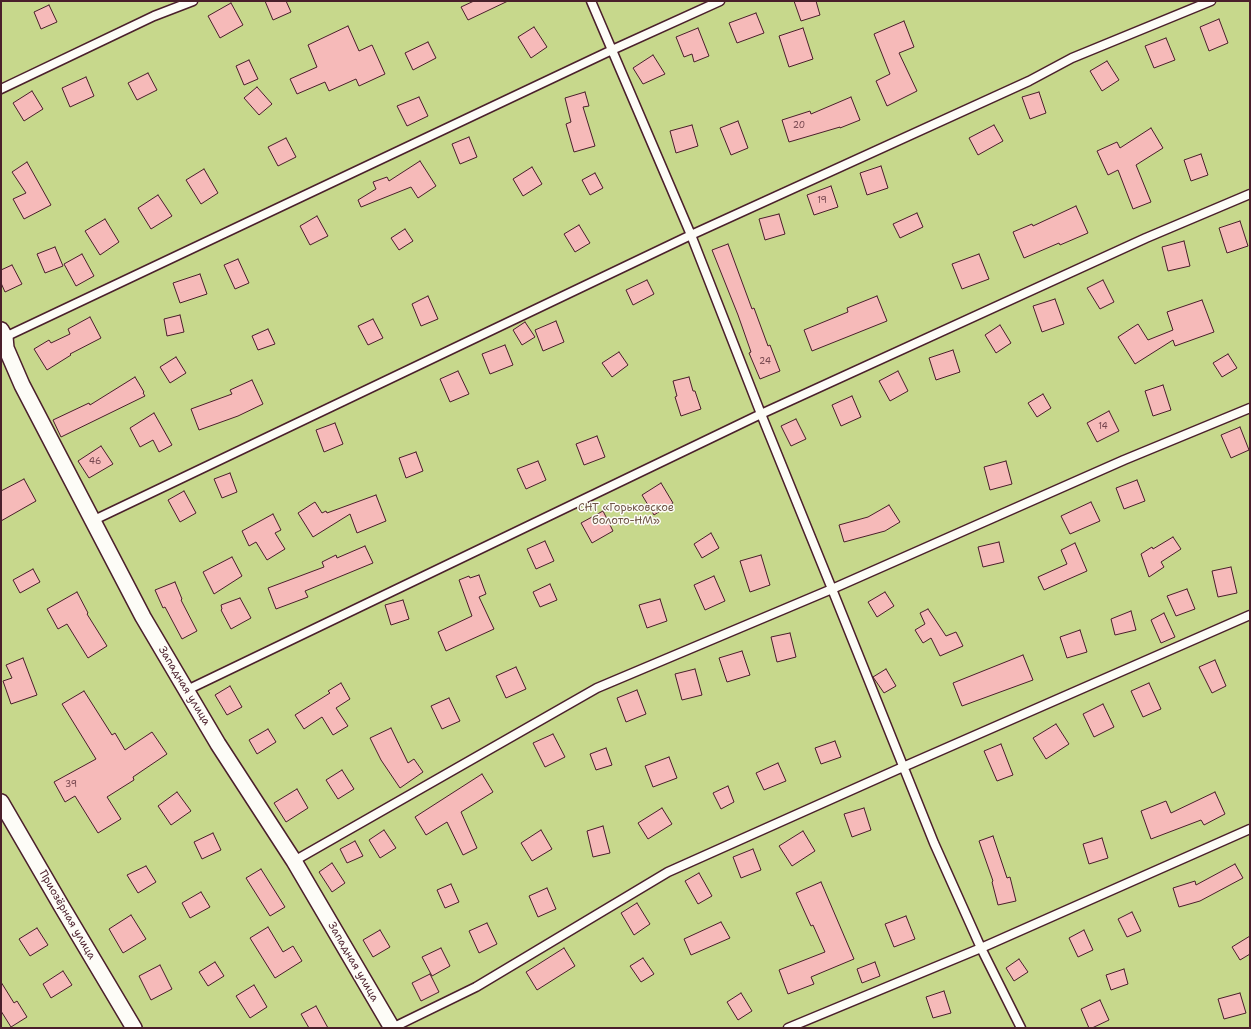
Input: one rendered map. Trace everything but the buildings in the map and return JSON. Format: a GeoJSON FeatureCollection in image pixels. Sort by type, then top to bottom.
{"type":"FeatureCollection","features":[{"type":"Feature","properties":{"kind":"street","name":"Западная улица"},"geometry":{"type":"LineString","coordinates":[[3,334],[6,348],[22,385],[143,617],[218,744],[294,861],[392,1028]]}},
{"type":"Feature","properties":{"kind":"street","name":"Приозёрная улица"},"geometry":{"type":"LineString","coordinates":[[1,802],[134,1028]]}},
{"type":"Feature","properties":{"kind":"lane"},"geometry":{"type":"LineString","coordinates":[[1,89],[154,16],[192,1]]}},
{"type":"Feature","properties":{"kind":"lane"},"geometry":{"type":"LineString","coordinates":[[591,1],[691,235],[761,414],[934,843],[981,948],[1021,1028]]}},
{"type":"Feature","properties":{"kind":"lane"},"geometry":{"type":"LineString","coordinates":[[3,334],[720,1]]}},
{"type":"Feature","properties":{"kind":"lane"},"geometry":{"type":"LineString","coordinates":[[92,521],[691,235],[1028,81],[1072,58],[1211,1]]}},
{"type":"Feature","properties":{"kind":"lane"},"geometry":{"type":"LineString","coordinates":[[187,690],[761,414],[1146,238],[1250,194]]}},
{"type":"Feature","properties":{"kind":"lane"},"geometry":{"type":"LineString","coordinates":[[294,861],[597,688],[832,589],[1124,460],[1250,408]]}},
{"type":"Feature","properties":{"kind":"lane"},"geometry":{"type":"LineString","coordinates":[[392,1028],[476,987],[668,872],[903,767],[1250,616]]}},
{"type":"Feature","properties":{"kind":"lane"},"geometry":{"type":"LineString","coordinates":[[788,1028],[981,948],[1250,829]]}},
{"type":"Feature","properties":{"kind":"green space","name":"СНТ «Горьковское болото-НМ»"},"geometry":{"type":"Polygon","coordinates":[[[1,1],[1250,1],[1250,1028],[1,1028],[1,1]]]}}]}
